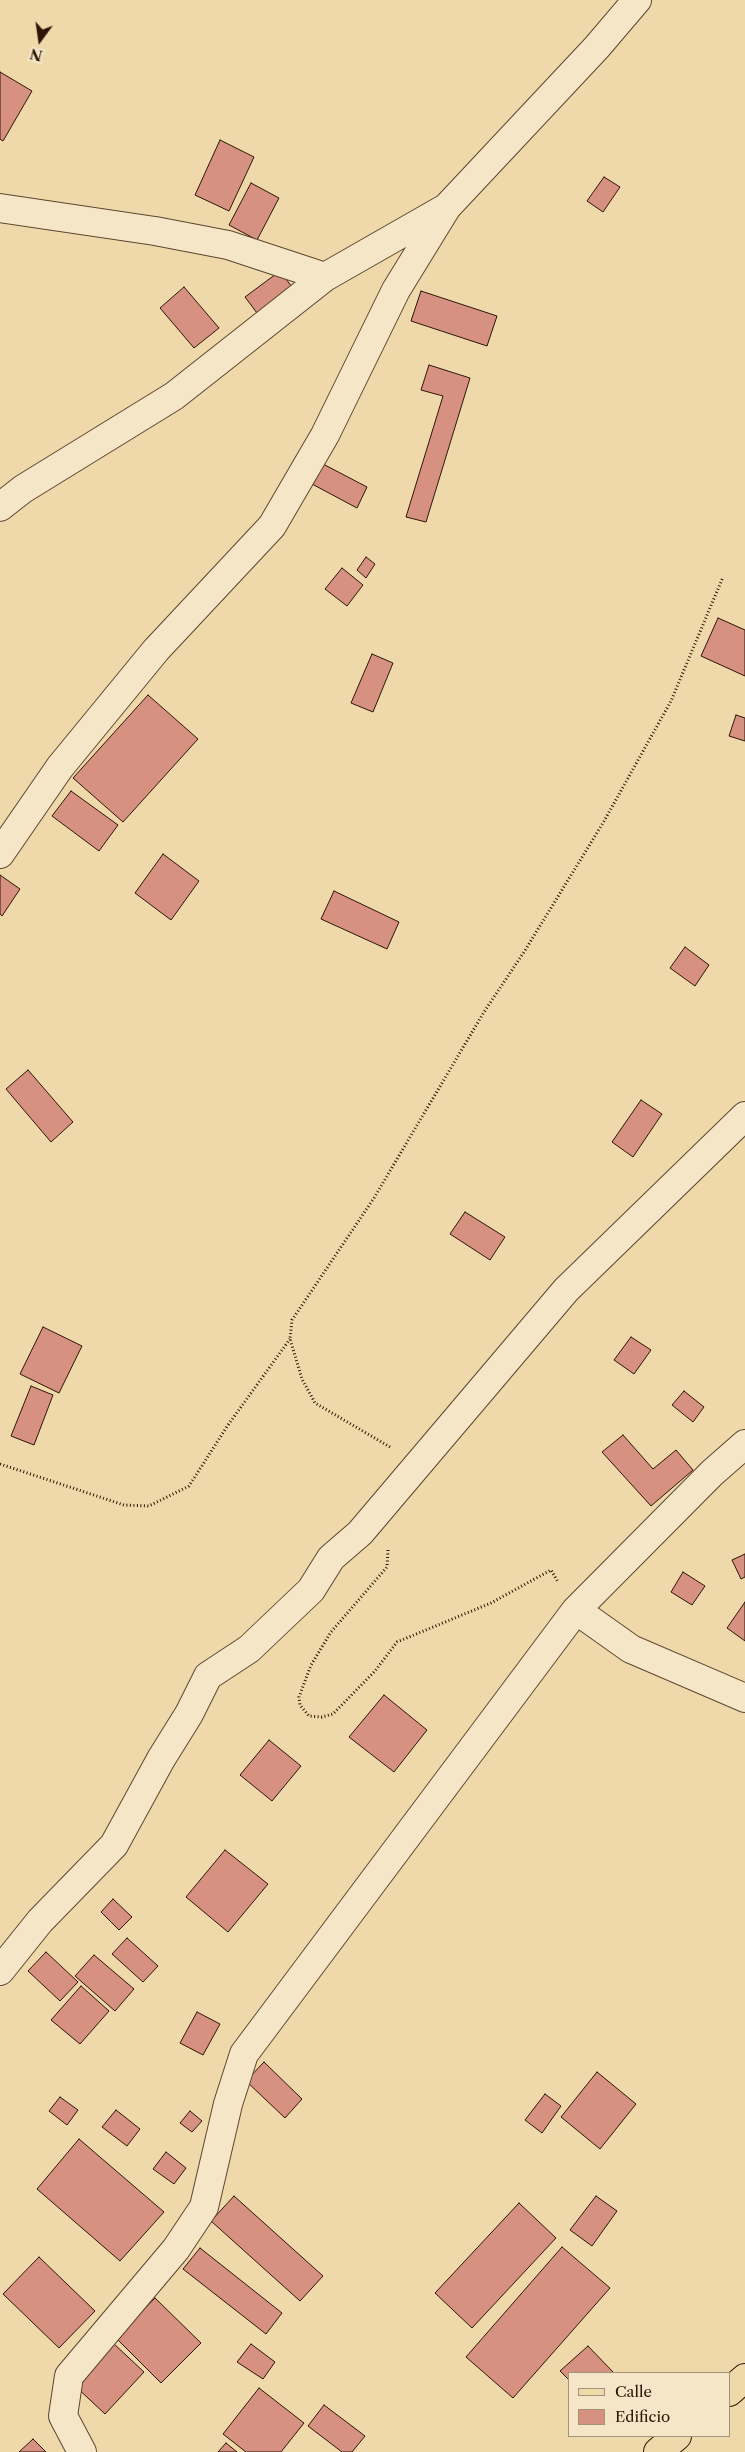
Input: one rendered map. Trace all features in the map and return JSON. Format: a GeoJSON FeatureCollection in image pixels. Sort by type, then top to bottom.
{"type":"FeatureCollection","features":[{"type":"Feature","properties":{"kind":"main road"},"geometry":{"type":"LineString","coordinates":[[730,2391],[745,2378]]}},
{"type":"Feature","properties":{"kind":"main road"},"geometry":{"type":"LineString","coordinates":[[658,2452],[676,2437]]}},
{"type":"Feature","properties":{"kind":"street"},"geometry":{"type":"LineString","coordinates":[[0,854],[60,767],[156,650],[272,526],[325,435],[396,290],[447,207],[597,48],[637,0]]}},
{"type":"Feature","properties":{"kind":"street"},"geometry":{"type":"LineString","coordinates":[[0,507],[23,490],[174,396],[325,277],[447,207]]}},
{"type":"Feature","properties":{"kind":"street"},"geometry":{"type":"LineString","coordinates":[[0,208],[146,229],[228,245],[325,277]]}},
{"type":"Feature","properties":{"kind":"street"},"geometry":{"type":"LineString","coordinates":[[0,1971],[40,1921],[114,1845],[161,1759],[189,1714],[208,1676],[249,1650],[311,1590],[331,1558],[360,1533],[566,1290],[745,1116]]}},
{"type":"Feature","properties":{"kind":"street"},"geometry":{"type":"LineString","coordinates":[[82,2452],[63,2416],[69,2376],[176,2249],[204,2207],[228,2104],[244,2054],[576,1610],[712,1473],[745,1444]]}},
{"type":"Feature","properties":{"kind":"street"},"geometry":{"type":"LineString","coordinates":[[576,1610],[631,1649],[745,1698]]}},
{"type":"Feature","properties":{"kind":"path"},"geometry":{"type":"LineString","coordinates":[[419,1464],[315,1403],[302,1379],[290,1339],[292,1320],[374,1198],[484,1012],[524,952],[607,815],[671,700],[723,577]]}},
{"type":"Feature","properties":{"kind":"path"},"geometry":{"type":"LineString","coordinates":[[0,1464],[124,1506],[149,1506],[189,1486],[228,1425],[290,1339]]}},
{"type":"Feature","properties":{"kind":"path"},"geometry":{"type":"LineString","coordinates":[[360,1533],[389,1541],[387,1567],[331,1632],[310,1665],[299,1697],[300,1705],[309,1716],[322,1717],[333,1714],[375,1671],[397,1642],[491,1603],[551,1570],[576,1610]]}},
{"type":"Feature","properties":{"kind":"building"},"geometry":{"type":"Polygon","coordinates":[[[0,72],[32,91],[3,141],[0,139],[0,72]]]}},
{"type":"Feature","properties":{"kind":"building"},"geometry":{"type":"Polygon","coordinates":[[[220,140],[254,157],[229,211],[195,195],[220,140]]]}},
{"type":"Feature","properties":{"kind":"building"},"geometry":{"type":"Polygon","coordinates":[[[604,177],[620,187],[603,212],[587,201],[604,177]]]}},
{"type":"Feature","properties":{"kind":"building"},"geometry":{"type":"Polygon","coordinates":[[[251,183],[279,198],[257,240],[229,225],[251,183]]]}},
{"type":"Feature","properties":{"kind":"building"},"geometry":{"type":"Polygon","coordinates":[[[280,271],[292,287],[257,313],[245,297],[280,271]]]}},
{"type":"Feature","properties":{"kind":"building"},"geometry":{"type":"Polygon","coordinates":[[[184,287],[219,328],[194,348],[160,308],[184,287]]]}},
{"type":"Feature","properties":{"kind":"building"},"geometry":{"type":"Polygon","coordinates":[[[421,291],[497,316],[487,346],[411,321],[421,291]]]}},
{"type":"Feature","properties":{"kind":"building"},"geometry":{"type":"Polygon","coordinates":[[[429,365],[470,378],[426,522],[406,517],[443,396],[421,390],[429,365]]]}},
{"type":"Feature","properties":{"kind":"building"},"geometry":{"type":"Polygon","coordinates":[[[323,464],[367,487],[357,508],[312,484],[323,464]]]}},
{"type":"Feature","properties":{"kind":"building"},"geometry":{"type":"Polygon","coordinates":[[[366,557],[375,564],[366,578],[357,570],[366,557]]]}},
{"type":"Feature","properties":{"kind":"building"},"geometry":{"type":"Polygon","coordinates":[[[342,568],[363,585],[347,606],[325,589],[342,568]]]}},
{"type":"Feature","properties":{"kind":"building"},"geometry":{"type":"Polygon","coordinates":[[[718,618],[745,630],[745,676],[701,656],[718,618]]]}},
{"type":"Feature","properties":{"kind":"building"},"geometry":{"type":"Polygon","coordinates":[[[372,654],[393,663],[373,712],[351,703],[372,654]]]}},
{"type":"Feature","properties":{"kind":"building"},"geometry":{"type":"Polygon","coordinates":[[[148,695],[198,739],[123,822],[73,778],[148,695]]]}},
{"type":"Feature","properties":{"kind":"building"},"geometry":{"type":"Polygon","coordinates":[[[736,715],[745,718],[745,741],[729,736],[736,715]]]}},
{"type":"Feature","properties":{"kind":"building"},"geometry":{"type":"Polygon","coordinates":[[[71,791],[118,825],[99,851],[52,816],[71,791]]]}},
{"type":"Feature","properties":{"kind":"building"},"geometry":{"type":"Polygon","coordinates":[[[163,854],[199,881],[171,920],[135,893],[163,854]]]}},
{"type":"Feature","properties":{"kind":"building"},"geometry":{"type":"Polygon","coordinates":[[[0,875],[20,889],[2,916],[0,914],[0,875]]]}},
{"type":"Feature","properties":{"kind":"building"},"geometry":{"type":"Polygon","coordinates":[[[334,891],[399,922],[387,949],[321,919],[334,891]]]}},
{"type":"Feature","properties":{"kind":"building"},"geometry":{"type":"Polygon","coordinates":[[[685,947],[709,965],[695,986],[670,968],[685,947]]]}},
{"type":"Feature","properties":{"kind":"building"},"geometry":{"type":"Polygon","coordinates":[[[28,1070],[73,1122],[51,1142],[6,1089],[28,1070]]]}},
{"type":"Feature","properties":{"kind":"building"},"geometry":{"type":"Polygon","coordinates":[[[641,1100],[662,1114],[633,1157],[612,1142],[641,1100]]]}},
{"type":"Feature","properties":{"kind":"building"},"geometry":{"type":"Polygon","coordinates":[[[465,1212],[505,1237],[490,1260],[450,1234],[465,1212]]]}},
{"type":"Feature","properties":{"kind":"building"},"geometry":{"type":"Polygon","coordinates":[[[43,1327],[82,1346],[59,1393],[20,1374],[43,1327]]]}},
{"type":"Feature","properties":{"kind":"building"},"geometry":{"type":"Polygon","coordinates":[[[631,1337],[651,1350],[634,1374],[614,1360],[631,1337]]]}},
{"type":"Feature","properties":{"kind":"building"},"geometry":{"type":"Polygon","coordinates":[[[31,1386],[53,1395],[34,1445],[11,1436],[31,1386]]]}},
{"type":"Feature","properties":{"kind":"building"},"geometry":{"type":"Polygon","coordinates":[[[684,1391],[704,1407],[693,1422],[672,1405],[684,1391]]]}},
{"type":"Feature","properties":{"kind":"building"},"geometry":{"type":"Polygon","coordinates":[[[623,1435],[653,1469],[676,1450],[693,1470],[651,1506],[602,1452],[623,1435]]]}},
{"type":"Feature","properties":{"kind":"building"},"geometry":{"type":"Polygon","coordinates":[[[745,1554],[745,1577],[741,1579],[732,1560],[745,1554]]]}},
{"type":"Feature","properties":{"kind":"building"},"geometry":{"type":"Polygon","coordinates":[[[683,1572],[705,1586],[692,1605],[671,1592],[683,1572]]]}},
{"type":"Feature","properties":{"kind":"building"},"geometry":{"type":"Polygon","coordinates":[[[745,1602],[745,1641],[727,1628],[745,1602]]]}},
{"type":"Feature","properties":{"kind":"building"},"geometry":{"type":"Polygon","coordinates":[[[384,1695],[427,1730],[394,1772],[349,1737],[384,1695]]]}},
{"type":"Feature","properties":{"kind":"building"},"geometry":{"type":"Polygon","coordinates":[[[269,1740],[301,1766],[272,1801],[240,1775],[269,1740]]]}},
{"type":"Feature","properties":{"kind":"building"},"geometry":{"type":"Polygon","coordinates":[[[225,1850],[268,1884],[228,1932],[186,1897],[225,1850]]]}},
{"type":"Feature","properties":{"kind":"building"},"geometry":{"type":"Polygon","coordinates":[[[113,1899],[132,1917],[119,1930],[101,1912],[113,1899]]]}},
{"type":"Feature","properties":{"kind":"building"},"geometry":{"type":"Polygon","coordinates":[[[127,1938],[158,1966],[143,1982],[112,1954],[127,1938]]]}},
{"type":"Feature","properties":{"kind":"building"},"geometry":{"type":"Polygon","coordinates":[[[46,1952],[78,1982],[60,2001],[28,1971],[46,1952]]]}},
{"type":"Feature","properties":{"kind":"building"},"geometry":{"type":"Polygon","coordinates":[[[94,1955],[134,1989],[115,2011],[75,1976],[94,1955]]]}},
{"type":"Feature","properties":{"kind":"building"},"geometry":{"type":"Polygon","coordinates":[[[81,1986],[109,2011],[80,2044],[51,2020],[81,1986]]]}},
{"type":"Feature","properties":{"kind":"building"},"geometry":{"type":"Polygon","coordinates":[[[197,2012],[220,2024],[203,2055],[180,2043],[197,2012]]]}},
{"type":"Feature","properties":{"kind":"building"},"geometry":{"type":"Polygon","coordinates":[[[264,2062],[302,2099],[285,2118],[246,2081],[264,2062]]]}},
{"type":"Feature","properties":{"kind":"building"},"geometry":{"type":"Polygon","coordinates":[[[597,2072],[636,2104],[600,2149],[561,2117],[597,2072]]]}},
{"type":"Feature","properties":{"kind":"building"},"geometry":{"type":"Polygon","coordinates":[[[545,2094],[561,2106],[542,2133],[525,2120],[545,2094]]]}},
{"type":"Feature","properties":{"kind":"building"},"geometry":{"type":"Polygon","coordinates":[[[60,2097],[78,2110],[67,2125],[49,2111],[60,2097]]]}},
{"type":"Feature","properties":{"kind":"building"},"geometry":{"type":"Polygon","coordinates":[[[116,2110],[140,2129],[127,2146],[102,2127],[116,2110]]]}},
{"type":"Feature","properties":{"kind":"building"},"geometry":{"type":"Polygon","coordinates":[[[190,2111],[202,2121],[192,2132],[180,2123],[190,2111]]]}},
{"type":"Feature","properties":{"kind":"building"},"geometry":{"type":"Polygon","coordinates":[[[79,2139],[164,2212],[120,2261],[37,2189],[79,2139]]]}},
{"type":"Feature","properties":{"kind":"building"},"geometry":{"type":"Polygon","coordinates":[[[166,2152],[186,2168],[174,2184],[153,2169],[166,2152]]]}},
{"type":"Feature","properties":{"kind":"building"},"geometry":{"type":"Polygon","coordinates":[[[234,2196],[323,2276],[300,2301],[211,2221],[234,2196]]]}},
{"type":"Feature","properties":{"kind":"building"},"geometry":{"type":"Polygon","coordinates":[[[596,2196],[617,2211],[592,2246],[570,2230],[596,2196]]]}},
{"type":"Feature","properties":{"kind":"building"},"geometry":{"type":"Polygon","coordinates":[[[519,2203],[556,2238],[472,2328],[435,2293],[519,2203]]]}},
{"type":"Feature","properties":{"kind":"building"},"geometry":{"type":"Polygon","coordinates":[[[562,2247],[610,2288],[513,2398],[466,2357],[562,2247]]]}},
{"type":"Feature","properties":{"kind":"building"},"geometry":{"type":"Polygon","coordinates":[[[200,2248],[282,2313],[266,2334],[183,2269],[200,2248]]]}},
{"type":"Feature","properties":{"kind":"building"},"geometry":{"type":"Polygon","coordinates":[[[39,2257],[95,2311],[59,2348],[3,2294],[39,2257]]]}},
{"type":"Feature","properties":{"kind":"building"},"geometry":{"type":"Polygon","coordinates":[[[155,2298],[201,2343],[161,2383],[116,2338],[155,2298]]]}},
{"type":"Feature","properties":{"kind":"building"},"geometry":{"type":"Polygon","coordinates":[[[113,2343],[144,2372],[105,2414],[73,2384],[113,2343]]]}},
{"type":"Feature","properties":{"kind":"building"},"geometry":{"type":"Polygon","coordinates":[[[251,2344],[275,2362],[263,2379],[237,2362],[251,2344]]]}},
{"type":"Feature","properties":{"kind":"building"},"geometry":{"type":"Polygon","coordinates":[[[588,2346],[613,2372],[568,2372],[568,2379],[560,2371],[588,2346]]]}},
{"type":"Feature","properties":{"kind":"building"},"geometry":{"type":"Polygon","coordinates":[[[259,2388],[304,2423],[281,2452],[246,2452],[223,2434],[259,2388]]]}},
{"type":"Feature","properties":{"kind":"building"},"geometry":{"type":"Polygon","coordinates":[[[324,2405],[365,2436],[352,2452],[342,2452],[308,2426],[324,2405]]]}},
{"type":"Feature","properties":{"kind":"building"},"geometry":{"type":"Polygon","coordinates":[[[33,2439],[46,2452],[19,2452],[33,2439]]]}},
{"type":"Feature","properties":{"kind":"building"},"geometry":{"type":"Polygon","coordinates":[[[226,2443],[237,2452],[218,2452],[226,2443]]]}}]}
